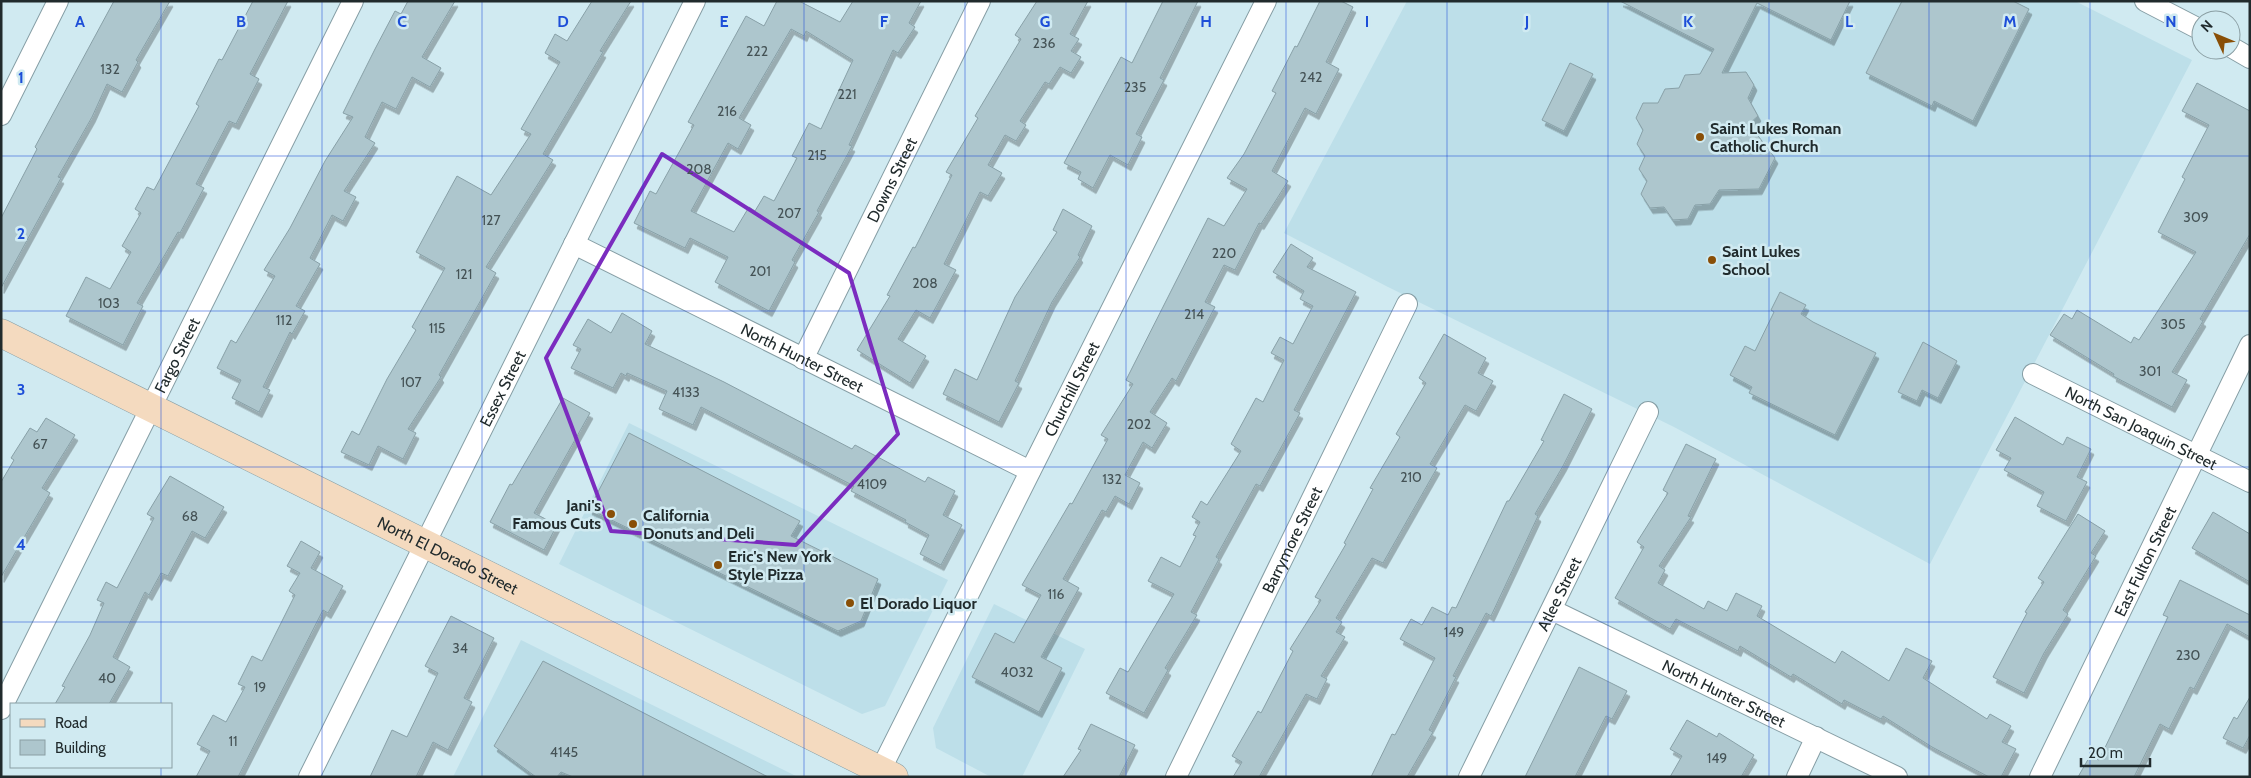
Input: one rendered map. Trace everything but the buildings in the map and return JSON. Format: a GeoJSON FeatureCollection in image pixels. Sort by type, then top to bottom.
{"type":"FeatureCollection","features":[{"type":"Feature","properties":{"kind":"main road","name":"North El Dorado Street"},"geometry":{"type":"LineString","coordinates":[[1,334],[425,543],[884,775]]}},
{"type":"Feature","properties":{"kind":"street"},"geometry":{"type":"LineString","coordinates":[[1,115],[58,1]]}},
{"type":"Feature","properties":{"kind":"street","name":"Fargo Street"},"geometry":{"type":"LineString","coordinates":[[1,709],[353,1]]}},
{"type":"Feature","properties":{"kind":"street","name":"Essex Street"},"geometry":{"type":"LineString","coordinates":[[309,777],[694,1]]}},
{"type":"Feature","properties":{"kind":"street","name":"Downs Street"},"geometry":{"type":"LineString","coordinates":[[803,359],[980,1]]}},
{"type":"Feature","properties":{"kind":"street","name":"Churchill Street"},"geometry":{"type":"LineString","coordinates":[[884,775],[1030,471],[1266,1]]}},
{"type":"Feature","properties":{"kind":"street"},"geometry":{"type":"LineString","coordinates":[[2145,1],[2191,25]]}},
{"type":"Feature","properties":{"kind":"street","name":"North Hunter Street"},"geometry":{"type":"LineString","coordinates":[[574,244],[1030,471]]}},
{"type":"Feature","properties":{"kind":"street","name":"Barrymore Street"},"geometry":{"type":"LineString","coordinates":[[1176,777],[1407,304]]}},
{"type":"Feature","properties":{"kind":"street","name":"East Fulton Street"},"geometry":{"type":"LineString","coordinates":[[2040,777],[2194,455],[2250,345]]}},
{"type":"Feature","properties":{"kind":"street","name":"North San Joaquin Street"},"geometry":{"type":"LineString","coordinates":[[2033,374],[2250,482]]}},
{"type":"Feature","properties":{"kind":"street","name":"Atlee Street"},"geometry":{"type":"LineString","coordinates":[[1469,777],[1648,412]]}},
{"type":"Feature","properties":{"kind":"street","name":"North Hunter Street"},"geometry":{"type":"LineString","coordinates":[[1552,610],[1897,777]]}},
{"type":"Feature","properties":{"kind":"street"},"geometry":{"type":"LineString","coordinates":[[1797,777],[1816,737]]}},
{"type":"Feature","properties":{"kind":"highlighted area"},"geometry":{"type":"Polygon","coordinates":[[[662,154],[849,273],[898,434],[796,545],[611,531],[546,358],[662,154]]]}},
{"type":"Feature","properties":{"kind":"shaded area","name":"Saint Lukes School"},"geometry":{"type":"Polygon","coordinates":[[[1407,1],[2075,1],[2192,60],[1930,564],[1674,427],[1388,287],[1284,233],[1407,1]]]}},
{"type":"Feature","properties":{"kind":"shaded area"},"geometry":{"type":"Polygon","coordinates":[[[629,423],[948,580],[885,706],[862,714],[559,564],[629,423]]]}},
{"type":"Feature","properties":{"kind":"shaded area"},"geometry":{"type":"Polygon","coordinates":[[[994,604],[1085,649],[1022,777],[991,777],[936,748],[933,728],[994,604]]]}},
{"type":"Feature","properties":{"kind":"shaded area"},"geometry":{"type":"Polygon","coordinates":[[[521,640],[798,777],[453,777],[521,640]]]}},
{"type":"Feature","properties":{"kind":"place","name":"Saint Lukes Roman Catholic Church"},"geometry":{"type":"Point","coordinates":[1700,137]}},
{"type":"Feature","properties":{"kind":"place","name":"Saint Lukes School"},"geometry":{"type":"Point","coordinates":[1712,260]}},
{"type":"Feature","properties":{"kind":"place","name":"Jani's Famous Cuts"},"geometry":{"type":"Point","coordinates":[611,514]}},
{"type":"Feature","properties":{"kind":"place","name":"California Donuts and Deli"},"geometry":{"type":"Point","coordinates":[633,524]}},
{"type":"Feature","properties":{"kind":"place","name":"Eric's New York Style Pizza"},"geometry":{"type":"Point","coordinates":[718,565]}},
{"type":"Feature","properties":{"kind":"place","name":"El Dorado Liquor"},"geometry":{"type":"Point","coordinates":[850,603]}}]}
